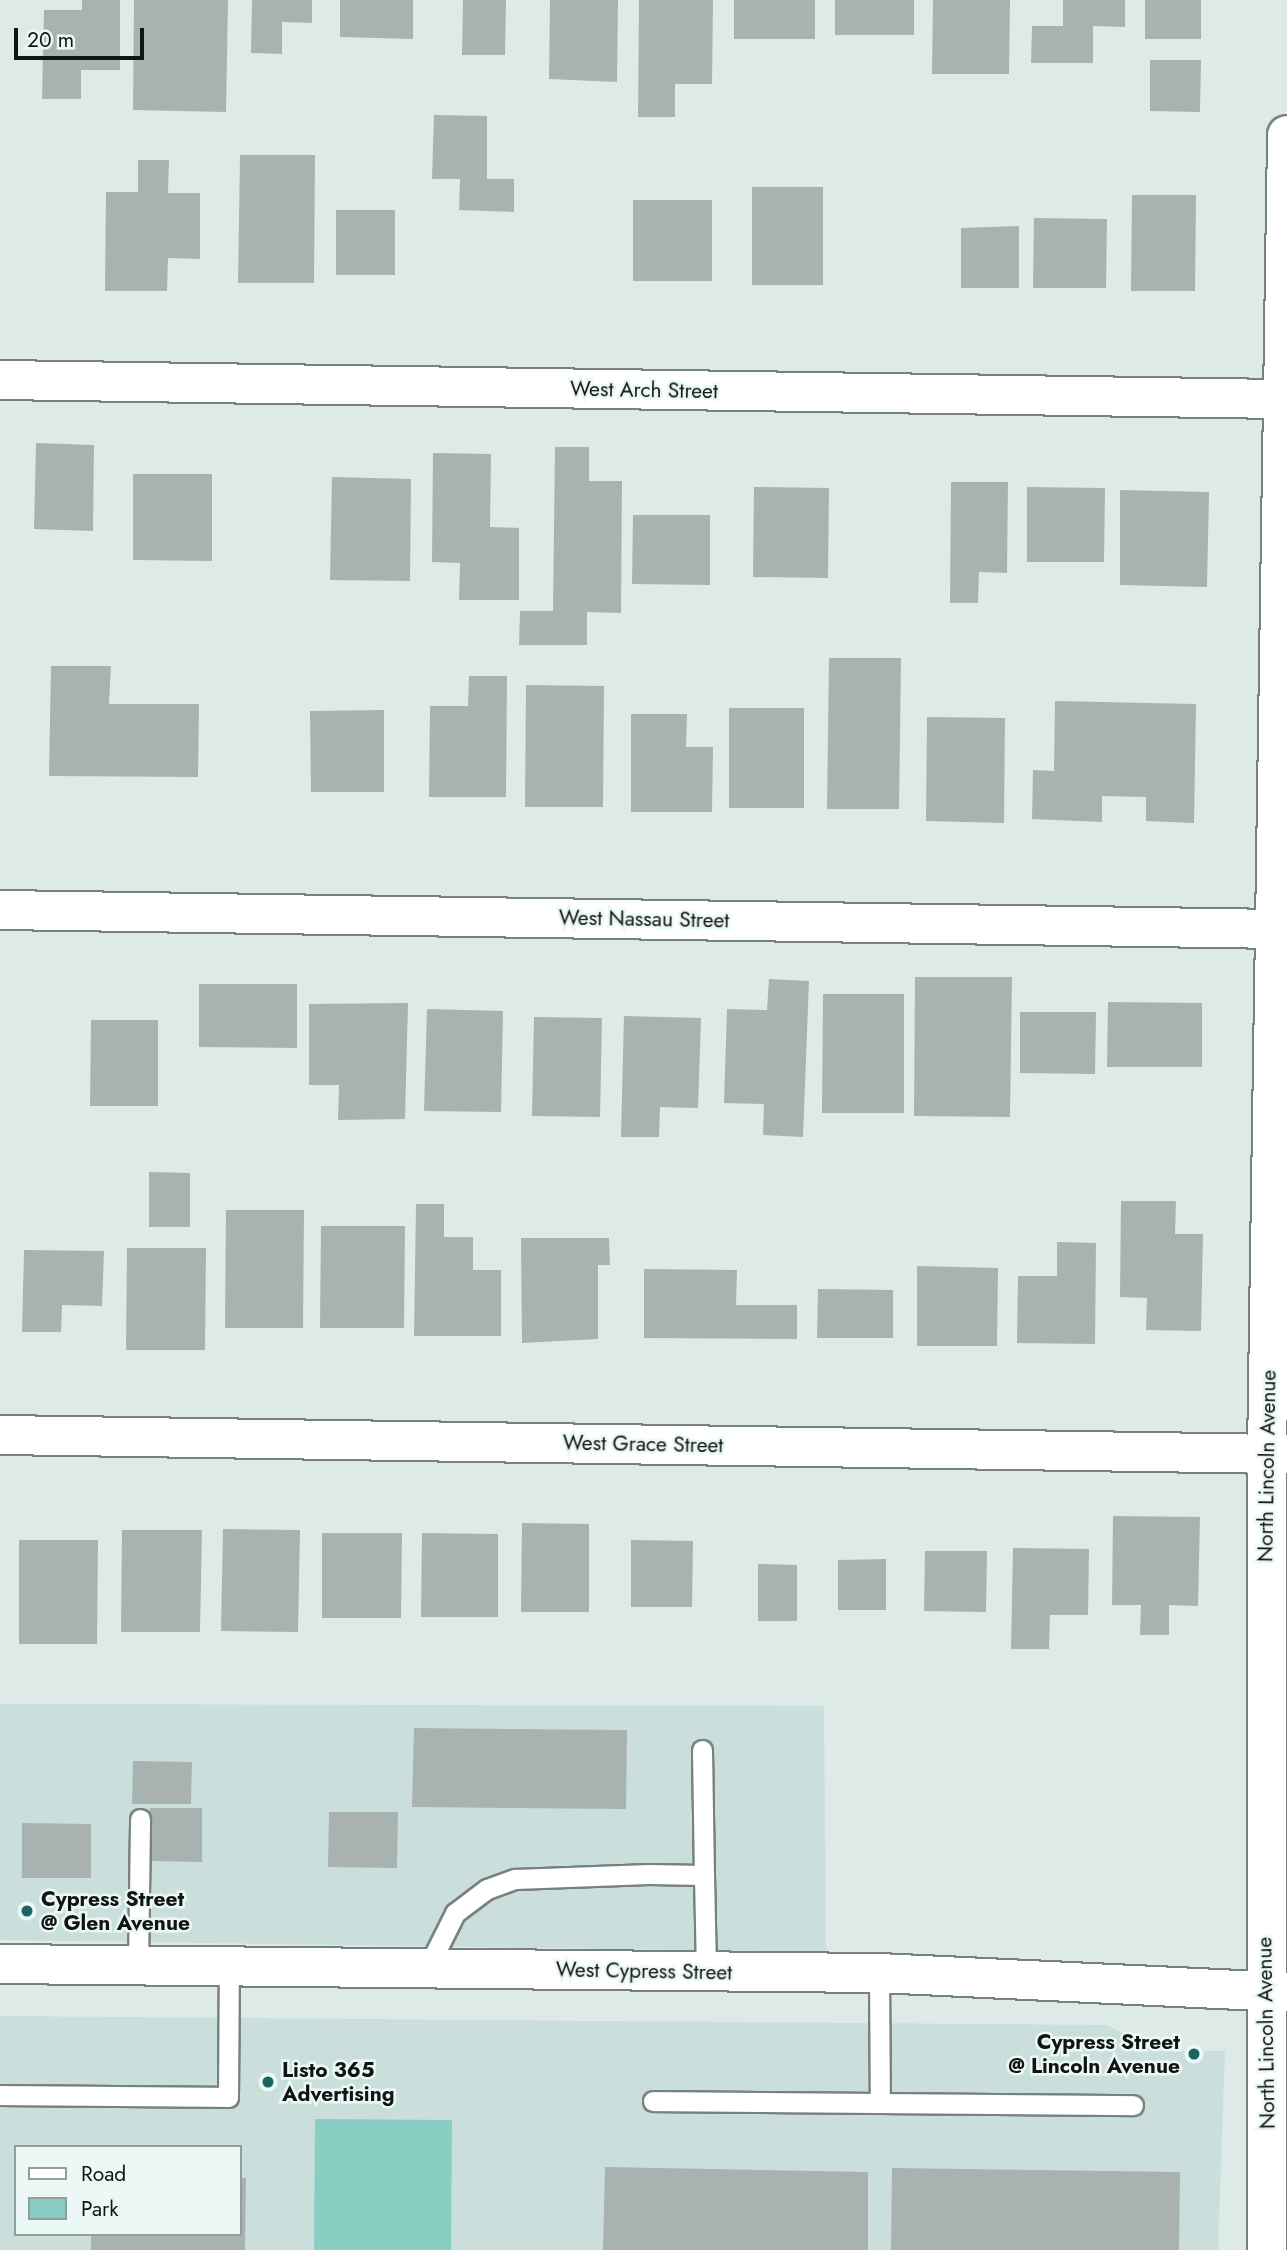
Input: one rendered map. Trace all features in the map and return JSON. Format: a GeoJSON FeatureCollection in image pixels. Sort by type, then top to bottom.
{"type":"FeatureCollection","features":[{"type":"Feature","properties":{"kind":"street","name":"North Lincoln Avenue"},"geometry":{"type":"LineString","coordinates":[[1267,2250],[1277,1993],[1277,1454],[1287,135]]}},
{"type":"Feature","properties":{"kind":"street","name":"West Arch Street"},"geometry":{"type":"LineString","coordinates":[[0,380],[1284,399]]}},
{"type":"Feature","properties":{"kind":"street","name":"West Nassau Street"},"geometry":{"type":"LineString","coordinates":[[0,910],[1281,929]]}},
{"type":"Feature","properties":{"kind":"street","name":"West Grace Street"},"geometry":{"type":"LineString","coordinates":[[0,1434],[1277,1454]]}},
{"type":"Feature","properties":{"kind":"street","name":"West Cypress Street"},"geometry":{"type":"LineString","coordinates":[[0,1964],[879,1973],[1277,1993]]}},
{"type":"Feature","properties":{"kind":"lane"},"geometry":{"type":"LineString","coordinates":[[702,1750],[706,1972]]}},
{"type":"Feature","properties":{"kind":"lane"},"geometry":{"type":"LineString","coordinates":[[138,1967],[140,1819]]}},
{"type":"Feature","properties":{"kind":"lane"},"geometry":{"type":"LineString","coordinates":[[427,1969],[455,1913],[496,1886],[515,1880],[704,1875]]}},
{"type":"Feature","properties":{"kind":"lane"},"geometry":{"type":"LineString","coordinates":[[0,2095],[228,2097],[229,1968]]}},
{"type":"Feature","properties":{"kind":"lane"},"geometry":{"type":"LineString","coordinates":[[879,1973],[880,2103]]}},
{"type":"Feature","properties":{"kind":"lane"},"geometry":{"type":"LineString","coordinates":[[653,2101],[1133,2105]]}},
{"type":"Feature","properties":{"kind":"shaded area"},"geometry":{"type":"Polygon","coordinates":[[[0,1704],[824,1706],[826,1952],[0,1940],[0,1704]]]}},
{"type":"Feature","properties":{"kind":"shaded area"},"geometry":{"type":"Polygon","coordinates":[[[0,2016],[1107,2025],[1157,2051],[1225,2051],[1218,2250],[0,2250],[0,2016]]]}},
{"type":"Feature","properties":{"kind":"green space"},"geometry":{"type":"Polygon","coordinates":[[[315,2119],[452,2120],[451,2250],[314,2250],[315,2119]]]}},
{"type":"Feature","properties":{"kind":"building"},"geometry":{"type":"Polygon","coordinates":[[[82,0],[120,0],[120,70],[81,70],[81,99],[42,99],[44,10],[82,10],[82,0]]]}},
{"type":"Feature","properties":{"kind":"building"},"geometry":{"type":"Polygon","coordinates":[[[134,0],[228,0],[226,112],[133,110],[134,0]]]}},
{"type":"Feature","properties":{"kind":"building"},"geometry":{"type":"Polygon","coordinates":[[[252,0],[312,0],[312,23],[282,22],[282,54],[251,53],[252,0]]]}},
{"type":"Feature","properties":{"kind":"building"},"geometry":{"type":"Polygon","coordinates":[[[340,0],[413,0],[413,39],[340,37],[340,0]]]}},
{"type":"Feature","properties":{"kind":"building"},"geometry":{"type":"Polygon","coordinates":[[[463,0],[506,0],[505,55],[462,55],[463,0]]]}},
{"type":"Feature","properties":{"kind":"building"},"geometry":{"type":"Polygon","coordinates":[[[550,0],[618,0],[617,82],[549,79],[550,0]]]}},
{"type":"Feature","properties":{"kind":"building"},"geometry":{"type":"Polygon","coordinates":[[[639,0],[713,0],[712,84],[675,84],[675,117],[638,117],[639,0]]]}},
{"type":"Feature","properties":{"kind":"building"},"geometry":{"type":"Polygon","coordinates":[[[734,0],[815,0],[815,39],[734,39],[734,0]]]}},
{"type":"Feature","properties":{"kind":"building"},"geometry":{"type":"Polygon","coordinates":[[[835,0],[914,0],[914,35],[835,35],[835,0]]]}},
{"type":"Feature","properties":{"kind":"building"},"geometry":{"type":"Polygon","coordinates":[[[933,0],[1010,0],[1009,74],[932,74],[933,0]]]}},
{"type":"Feature","properties":{"kind":"building"},"geometry":{"type":"Polygon","coordinates":[[[1063,0],[1125,0],[1125,27],[1093,26],[1093,63],[1031,63],[1032,26],[1063,26],[1063,0]]]}},
{"type":"Feature","properties":{"kind":"building"},"geometry":{"type":"Polygon","coordinates":[[[1145,0],[1201,0],[1201,39],[1145,39],[1145,0]]]}},
{"type":"Feature","properties":{"kind":"building"},"geometry":{"type":"Polygon","coordinates":[[[1150,60],[1201,60],[1200,112],[1150,111],[1150,60]]]}},
{"type":"Feature","properties":{"kind":"building"},"geometry":{"type":"Polygon","coordinates":[[[434,115],[487,116],[487,179],[514,179],[514,212],[459,210],[460,179],[432,179],[434,115]]]}},
{"type":"Feature","properties":{"kind":"building"},"geometry":{"type":"Polygon","coordinates":[[[240,155],[315,155],[314,283],[238,283],[240,155]]]}},
{"type":"Feature","properties":{"kind":"building"},"geometry":{"type":"Polygon","coordinates":[[[138,160],[169,160],[168,193],[200,193],[200,259],[168,258],[167,291],[105,291],[106,192],[138,192],[138,160]]]}},
{"type":"Feature","properties":{"kind":"building"},"geometry":{"type":"Polygon","coordinates":[[[752,187],[823,187],[823,285],[752,285],[752,187]]]}},
{"type":"Feature","properties":{"kind":"building"},"geometry":{"type":"Polygon","coordinates":[[[1132,195],[1196,195],[1195,291],[1131,291],[1132,195]]]}},
{"type":"Feature","properties":{"kind":"building"},"geometry":{"type":"Polygon","coordinates":[[[633,200],[712,200],[712,281],[633,281],[633,200]]]}},
{"type":"Feature","properties":{"kind":"building"},"geometry":{"type":"Polygon","coordinates":[[[336,210],[395,210],[395,275],[336,275],[336,210]]]}},
{"type":"Feature","properties":{"kind":"building"},"geometry":{"type":"Polygon","coordinates":[[[1034,218],[1107,219],[1106,288],[1033,288],[1034,218]]]}},
{"type":"Feature","properties":{"kind":"building"},"geometry":{"type":"Polygon","coordinates":[[[1019,226],[1019,288],[961,288],[961,228],[1019,226]]]}},
{"type":"Feature","properties":{"kind":"building"},"geometry":{"type":"Polygon","coordinates":[[[36,443],[94,445],[93,531],[34,529],[36,443]]]}},
{"type":"Feature","properties":{"kind":"building"},"geometry":{"type":"Polygon","coordinates":[[[555,447],[589,447],[589,481],[622,481],[621,613],[587,612],[587,645],[519,645],[520,611],[553,611],[555,447]]]}},
{"type":"Feature","properties":{"kind":"building"},"geometry":{"type":"Polygon","coordinates":[[[433,453],[491,454],[490,527],[519,528],[519,600],[459,600],[460,563],[432,562],[433,453]]]}},
{"type":"Feature","properties":{"kind":"building"},"geometry":{"type":"Polygon","coordinates":[[[133,474],[212,474],[212,561],[133,560],[133,474]]]}},
{"type":"Feature","properties":{"kind":"building"},"geometry":{"type":"Polygon","coordinates":[[[332,477],[411,479],[410,581],[330,580],[332,477]]]}},
{"type":"Feature","properties":{"kind":"building"},"geometry":{"type":"Polygon","coordinates":[[[951,482],[1008,482],[1007,573],[979,572],[978,603],[950,603],[951,482]]]}},
{"type":"Feature","properties":{"kind":"building"},"geometry":{"type":"Polygon","coordinates":[[[754,487],[829,488],[828,578],[753,577],[754,487]]]}},
{"type":"Feature","properties":{"kind":"building"},"geometry":{"type":"Polygon","coordinates":[[[1027,487],[1105,488],[1104,562],[1027,562],[1027,487]]]}},
{"type":"Feature","properties":{"kind":"building"},"geometry":{"type":"Polygon","coordinates":[[[1120,490],[1209,492],[1207,587],[1120,585],[1120,490]]]}},
{"type":"Feature","properties":{"kind":"building"},"geometry":{"type":"Polygon","coordinates":[[[633,515],[710,515],[710,585],[632,584],[633,515]]]}},
{"type":"Feature","properties":{"kind":"building"},"geometry":{"type":"Polygon","coordinates":[[[829,658],[901,658],[899,809],[827,809],[829,658]]]}},
{"type":"Feature","properties":{"kind":"building"},"geometry":{"type":"Polygon","coordinates":[[[51,666],[111,666],[109,704],[199,704],[198,777],[49,776],[51,666]]]}},
{"type":"Feature","properties":{"kind":"building"},"geometry":{"type":"Polygon","coordinates":[[[469,676],[507,676],[506,797],[429,797],[430,706],[468,706],[469,676]]]}},
{"type":"Feature","properties":{"kind":"building"},"geometry":{"type":"Polygon","coordinates":[[[526,685],[604,686],[603,807],[525,807],[526,685]]]}},
{"type":"Feature","properties":{"kind":"building"},"geometry":{"type":"Polygon","coordinates":[[[1055,701],[1196,704],[1194,823],[1146,821],[1146,797],[1102,796],[1102,822],[1032,819],[1033,770],[1054,771],[1055,701]]]}},
{"type":"Feature","properties":{"kind":"building"},"geometry":{"type":"Polygon","coordinates":[[[729,708],[804,708],[804,808],[729,808],[729,708]]]}},
{"type":"Feature","properties":{"kind":"building"},"geometry":{"type":"Polygon","coordinates":[[[384,710],[384,792],[311,792],[310,711],[384,710]]]}},
{"type":"Feature","properties":{"kind":"building"},"geometry":{"type":"Polygon","coordinates":[[[631,714],[687,714],[686,747],[713,747],[712,812],[631,812],[631,714]]]}},
{"type":"Feature","properties":{"kind":"building"},"geometry":{"type":"Polygon","coordinates":[[[927,717],[1005,718],[1004,823],[926,821],[927,717]]]}},
{"type":"Feature","properties":{"kind":"building"},"geometry":{"type":"Polygon","coordinates":[[[915,977],[1012,977],[1010,1117],[914,1116],[915,977]]]}},
{"type":"Feature","properties":{"kind":"building"},"geometry":{"type":"Polygon","coordinates":[[[769,979],[809,981],[803,1137],[763,1135],[764,1104],[724,1103],[727,1009],[767,1010],[769,979]]]}},
{"type":"Feature","properties":{"kind":"building"},"geometry":{"type":"Polygon","coordinates":[[[199,984],[297,984],[297,1048],[199,1047],[199,984]]]}},
{"type":"Feature","properties":{"kind":"building"},"geometry":{"type":"Polygon","coordinates":[[[823,994],[904,994],[904,1113],[822,1113],[823,994]]]}},
{"type":"Feature","properties":{"kind":"building"},"geometry":{"type":"Polygon","coordinates":[[[1108,1002],[1202,1003],[1202,1067],[1107,1067],[1108,1002]]]}},
{"type":"Feature","properties":{"kind":"building"},"geometry":{"type":"Polygon","coordinates":[[[408,1003],[405,1119],[338,1120],[339,1085],[309,1085],[309,1004],[408,1003]]]}},
{"type":"Feature","properties":{"kind":"building"},"geometry":{"type":"Polygon","coordinates":[[[427,1009],[503,1011],[501,1112],[424,1111],[427,1009]]]}},
{"type":"Feature","properties":{"kind":"building"},"geometry":{"type":"Polygon","coordinates":[[[1020,1012],[1096,1012],[1095,1074],[1020,1073],[1020,1012]]]}},
{"type":"Feature","properties":{"kind":"building"},"geometry":{"type":"Polygon","coordinates":[[[624,1016],[701,1018],[698,1108],[660,1107],[659,1137],[621,1137],[624,1016]]]}},
{"type":"Feature","properties":{"kind":"building"},"geometry":{"type":"Polygon","coordinates":[[[534,1017],[602,1018],[600,1117],[532,1116],[534,1017]]]}},
{"type":"Feature","properties":{"kind":"building"},"geometry":{"type":"Polygon","coordinates":[[[91,1020],[158,1020],[158,1106],[90,1106],[91,1020]]]}},
{"type":"Feature","properties":{"kind":"building"},"geometry":{"type":"Polygon","coordinates":[[[149,1172],[190,1173],[190,1227],[149,1227],[149,1172]]]}},
{"type":"Feature","properties":{"kind":"building"},"geometry":{"type":"Polygon","coordinates":[[[1121,1201],[1176,1201],[1175,1234],[1203,1234],[1201,1331],[1146,1330],[1147,1298],[1120,1297],[1121,1201]]]}},
{"type":"Feature","properties":{"kind":"building"},"geometry":{"type":"Polygon","coordinates":[[[416,1204],[444,1204],[444,1237],[473,1237],[473,1270],[501,1270],[501,1336],[414,1336],[416,1204]]]}},
{"type":"Feature","properties":{"kind":"building"},"geometry":{"type":"Polygon","coordinates":[[[226,1210],[304,1210],[303,1328],[225,1328],[226,1210]]]}},
{"type":"Feature","properties":{"kind":"building"},"geometry":{"type":"Polygon","coordinates":[[[321,1226],[405,1226],[404,1328],[320,1328],[321,1226]]]}},
{"type":"Feature","properties":{"kind":"building"},"geometry":{"type":"Polygon","coordinates":[[[521,1238],[609,1238],[610,1265],[598,1265],[598,1339],[522,1343],[521,1238]]]}},
{"type":"Feature","properties":{"kind":"building"},"geometry":{"type":"Polygon","coordinates":[[[1057,1242],[1096,1243],[1095,1344],[1017,1343],[1018,1276],[1057,1276],[1057,1242]]]}},
{"type":"Feature","properties":{"kind":"building"},"geometry":{"type":"Polygon","coordinates":[[[127,1248],[206,1248],[205,1350],[126,1350],[127,1248]]]}},
{"type":"Feature","properties":{"kind":"building"},"geometry":{"type":"Polygon","coordinates":[[[24,1250],[104,1251],[102,1306],[62,1305],[61,1332],[22,1332],[24,1250]]]}},
{"type":"Feature","properties":{"kind":"building"},"geometry":{"type":"Polygon","coordinates":[[[917,1266],[998,1268],[997,1346],[917,1346],[917,1266]]]}},
{"type":"Feature","properties":{"kind":"building"},"geometry":{"type":"Polygon","coordinates":[[[644,1269],[737,1270],[736,1305],[797,1305],[797,1339],[644,1338],[644,1269]]]}},
{"type":"Feature","properties":{"kind":"building"},"geometry":{"type":"Polygon","coordinates":[[[818,1289],[893,1290],[893,1338],[817,1338],[818,1289]]]}},
{"type":"Feature","properties":{"kind":"building"},"geometry":{"type":"Polygon","coordinates":[[[1113,1516],[1200,1517],[1198,1606],[1169,1605],[1169,1635],[1140,1635],[1141,1605],[1112,1605],[1113,1516]]]}},
{"type":"Feature","properties":{"kind":"building"},"geometry":{"type":"Polygon","coordinates":[[[522,1523],[589,1524],[589,1612],[521,1612],[522,1523]]]}},
{"type":"Feature","properties":{"kind":"building"},"geometry":{"type":"Polygon","coordinates":[[[223,1529],[300,1530],[298,1632],[221,1631],[223,1529]]]}},
{"type":"Feature","properties":{"kind":"building"},"geometry":{"type":"Polygon","coordinates":[[[122,1530],[202,1530],[200,1632],[121,1632],[122,1530]]]}},
{"type":"Feature","properties":{"kind":"building"},"geometry":{"type":"Polygon","coordinates":[[[322,1533],[402,1533],[401,1618],[322,1618],[322,1533]]]}},
{"type":"Feature","properties":{"kind":"building"},"geometry":{"type":"Polygon","coordinates":[[[422,1533],[498,1534],[498,1617],[421,1617],[422,1533]]]}},
{"type":"Feature","properties":{"kind":"building"},"geometry":{"type":"Polygon","coordinates":[[[19,1540],[98,1540],[97,1644],[19,1644],[19,1540]]]}},
{"type":"Feature","properties":{"kind":"building"},"geometry":{"type":"Polygon","coordinates":[[[631,1540],[693,1541],[692,1607],[631,1607],[631,1540]]]}},
{"type":"Feature","properties":{"kind":"building"},"geometry":{"type":"Polygon","coordinates":[[[1013,1548],[1089,1549],[1088,1615],[1050,1615],[1049,1649],[1011,1649],[1013,1548]]]}},
{"type":"Feature","properties":{"kind":"building"},"geometry":{"type":"Polygon","coordinates":[[[925,1551],[987,1551],[986,1612],[924,1611],[925,1551]]]}},
{"type":"Feature","properties":{"kind":"building"},"geometry":{"type":"Polygon","coordinates":[[[886,1559],[886,1610],[838,1610],[838,1560],[886,1559]]]}},
{"type":"Feature","properties":{"kind":"building"},"geometry":{"type":"Polygon","coordinates":[[[758,1564],[797,1565],[797,1621],[758,1621],[758,1564]]]}},
{"type":"Feature","properties":{"kind":"building"},"geometry":{"type":"Polygon","coordinates":[[[414,1728],[627,1730],[626,1809],[412,1807],[414,1728]]]}},
{"type":"Feature","properties":{"kind":"building"},"geometry":{"type":"Polygon","coordinates":[[[133,1761],[192,1762],[191,1804],[132,1804],[133,1761]]]}},
{"type":"Feature","properties":{"kind":"building"},"geometry":{"type":"Polygon","coordinates":[[[150,1808],[202,1808],[202,1862],[150,1861],[150,1808]]]}},
{"type":"Feature","properties":{"kind":"building"},"geometry":{"type":"Polygon","coordinates":[[[329,1812],[398,1812],[397,1868],[328,1867],[329,1812]]]}},
{"type":"Feature","properties":{"kind":"building"},"geometry":{"type":"Polygon","coordinates":[[[22,1823],[91,1824],[91,1878],[22,1878],[22,1823]]]}},
{"type":"Feature","properties":{"kind":"building"},"geometry":{"type":"Polygon","coordinates":[[[605,2167],[868,2172],[868,2250],[603,2250],[605,2167]]]}},
{"type":"Feature","properties":{"kind":"building"},"geometry":{"type":"Polygon","coordinates":[[[892,2168],[1180,2172],[1179,2250],[891,2250],[892,2168]]]}},
{"type":"Feature","properties":{"kind":"building"},"geometry":{"type":"Polygon","coordinates":[[[242,2178],[246,2178],[245,2250],[91,2250],[91,2236],[242,2236],[242,2178]]]}},
{"type":"Feature","properties":{"kind":"place","name":"Cypress Street @ Glen Avenue"},"geometry":{"type":"Point","coordinates":[27,1911]}},
{"type":"Feature","properties":{"kind":"place","name":"Cypress Street @ Lincoln Avenue"},"geometry":{"type":"Point","coordinates":[1194,2054]}},
{"type":"Feature","properties":{"kind":"place","name":"Listo 365 Advertising"},"geometry":{"type":"Point","coordinates":[268,2082]}}]}
